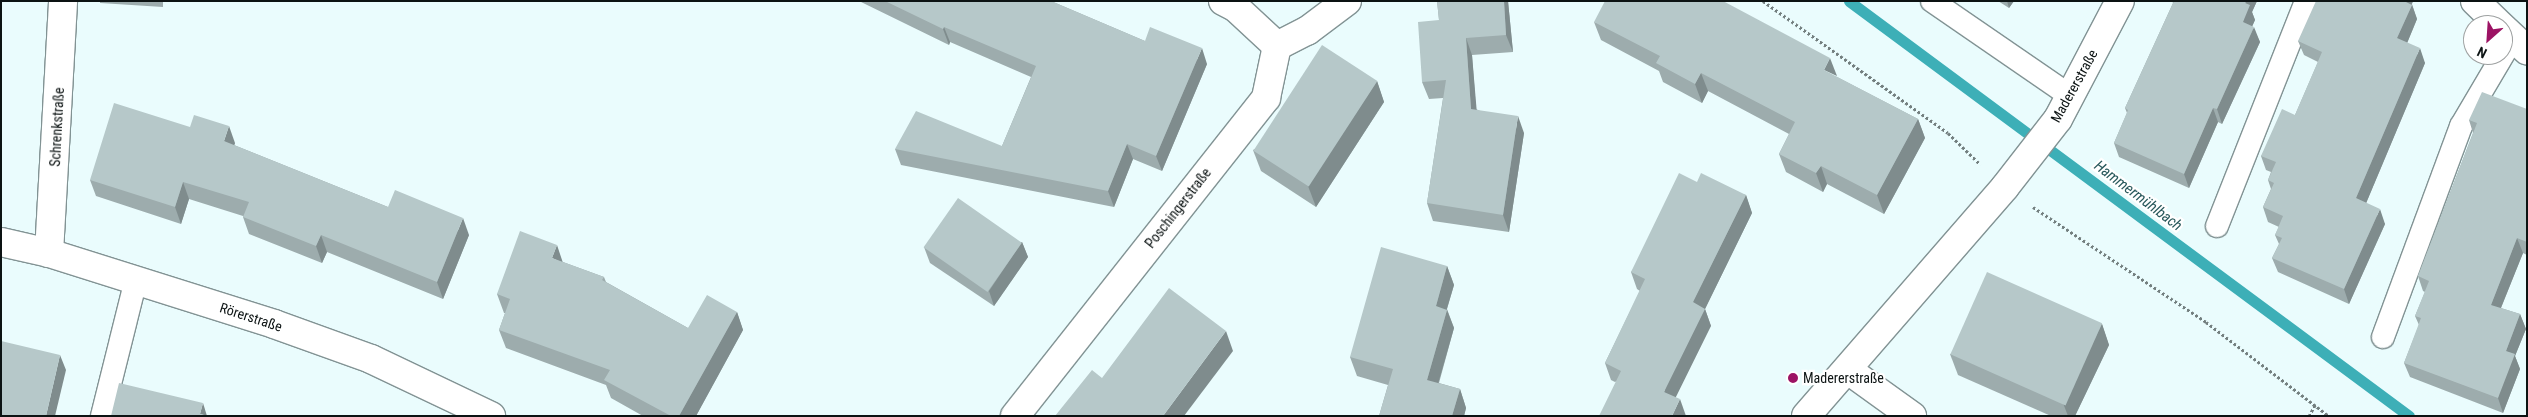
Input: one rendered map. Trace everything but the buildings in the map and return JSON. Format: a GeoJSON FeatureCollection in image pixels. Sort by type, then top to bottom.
{"type":"FeatureCollection","features":[{"type":"Feature","properties":{"kind":"street","name":"Schrenkstraße"},"geometry":{"type":"LineString","coordinates":[[49,253],[64,1]]}},
{"type":"Feature","properties":{"kind":"street"},"geometry":{"type":"LineString","coordinates":[[1223,1],[1235,7],[1276,46],[1307,31],[1347,1]]}},
{"type":"Feature","properties":{"kind":"street","name":"Madererstraße"},"geometry":{"type":"LineString","coordinates":[[1806,416],[1848,370],[2008,182],[2064,108],[2120,1]]}},
{"type":"Feature","properties":{"kind":"street"},"geometry":{"type":"LineString","coordinates":[[2475,1],[2490,15]]}},
{"type":"Feature","properties":{"kind":"street","name":"Poschingerstraße"},"geometry":{"type":"LineString","coordinates":[[1015,416],[1266,98],[1276,46]]}},
{"type":"Feature","properties":{"kind":"street","name":"Rörerstraße"},"geometry":{"type":"LineString","coordinates":[[1,242],[49,253],[136,280],[371,359],[491,416]]}},
{"type":"Feature","properties":{"kind":"street"},"geometry":{"type":"LineString","coordinates":[[1848,370],[1912,416]]}},
{"type":"Feature","properties":{"kind":"lane"},"geometry":{"type":"LineString","coordinates":[[1932,1],[2064,108]]}},
{"type":"Feature","properties":{"kind":"lane"},"geometry":{"type":"LineString","coordinates":[[2217,226],[2306,1]]}},
{"type":"Feature","properties":{"kind":"lane"},"geometry":{"type":"LineString","coordinates":[[2383,337],[2461,126],[2495,65]]}},
{"type":"Feature","properties":{"kind":"lane"},"geometry":{"type":"LineString","coordinates":[[102,416],[136,280]]}},
{"type":"Feature","properties":{"kind":"path"},"geometry":{"type":"LineString","coordinates":[[1762,1],[1948,133],[2008,182],[2206,322],[2329,416]]}},
{"type":"Feature","properties":{"kind":"path"},"geometry":{"type":"LineString","coordinates":[[2309,416],[2315,405]]}},
{"type":"Feature","properties":{"kind":"waterway","name":"Hammermühlbach"},"geometry":{"type":"LineString","coordinates":[[1849,1],[2409,416]]}},
{"type":"Feature","properties":{"kind":"place","name":"Madererstraße"},"geometry":{"type":"Point","coordinates":[1793,378]}}]}
